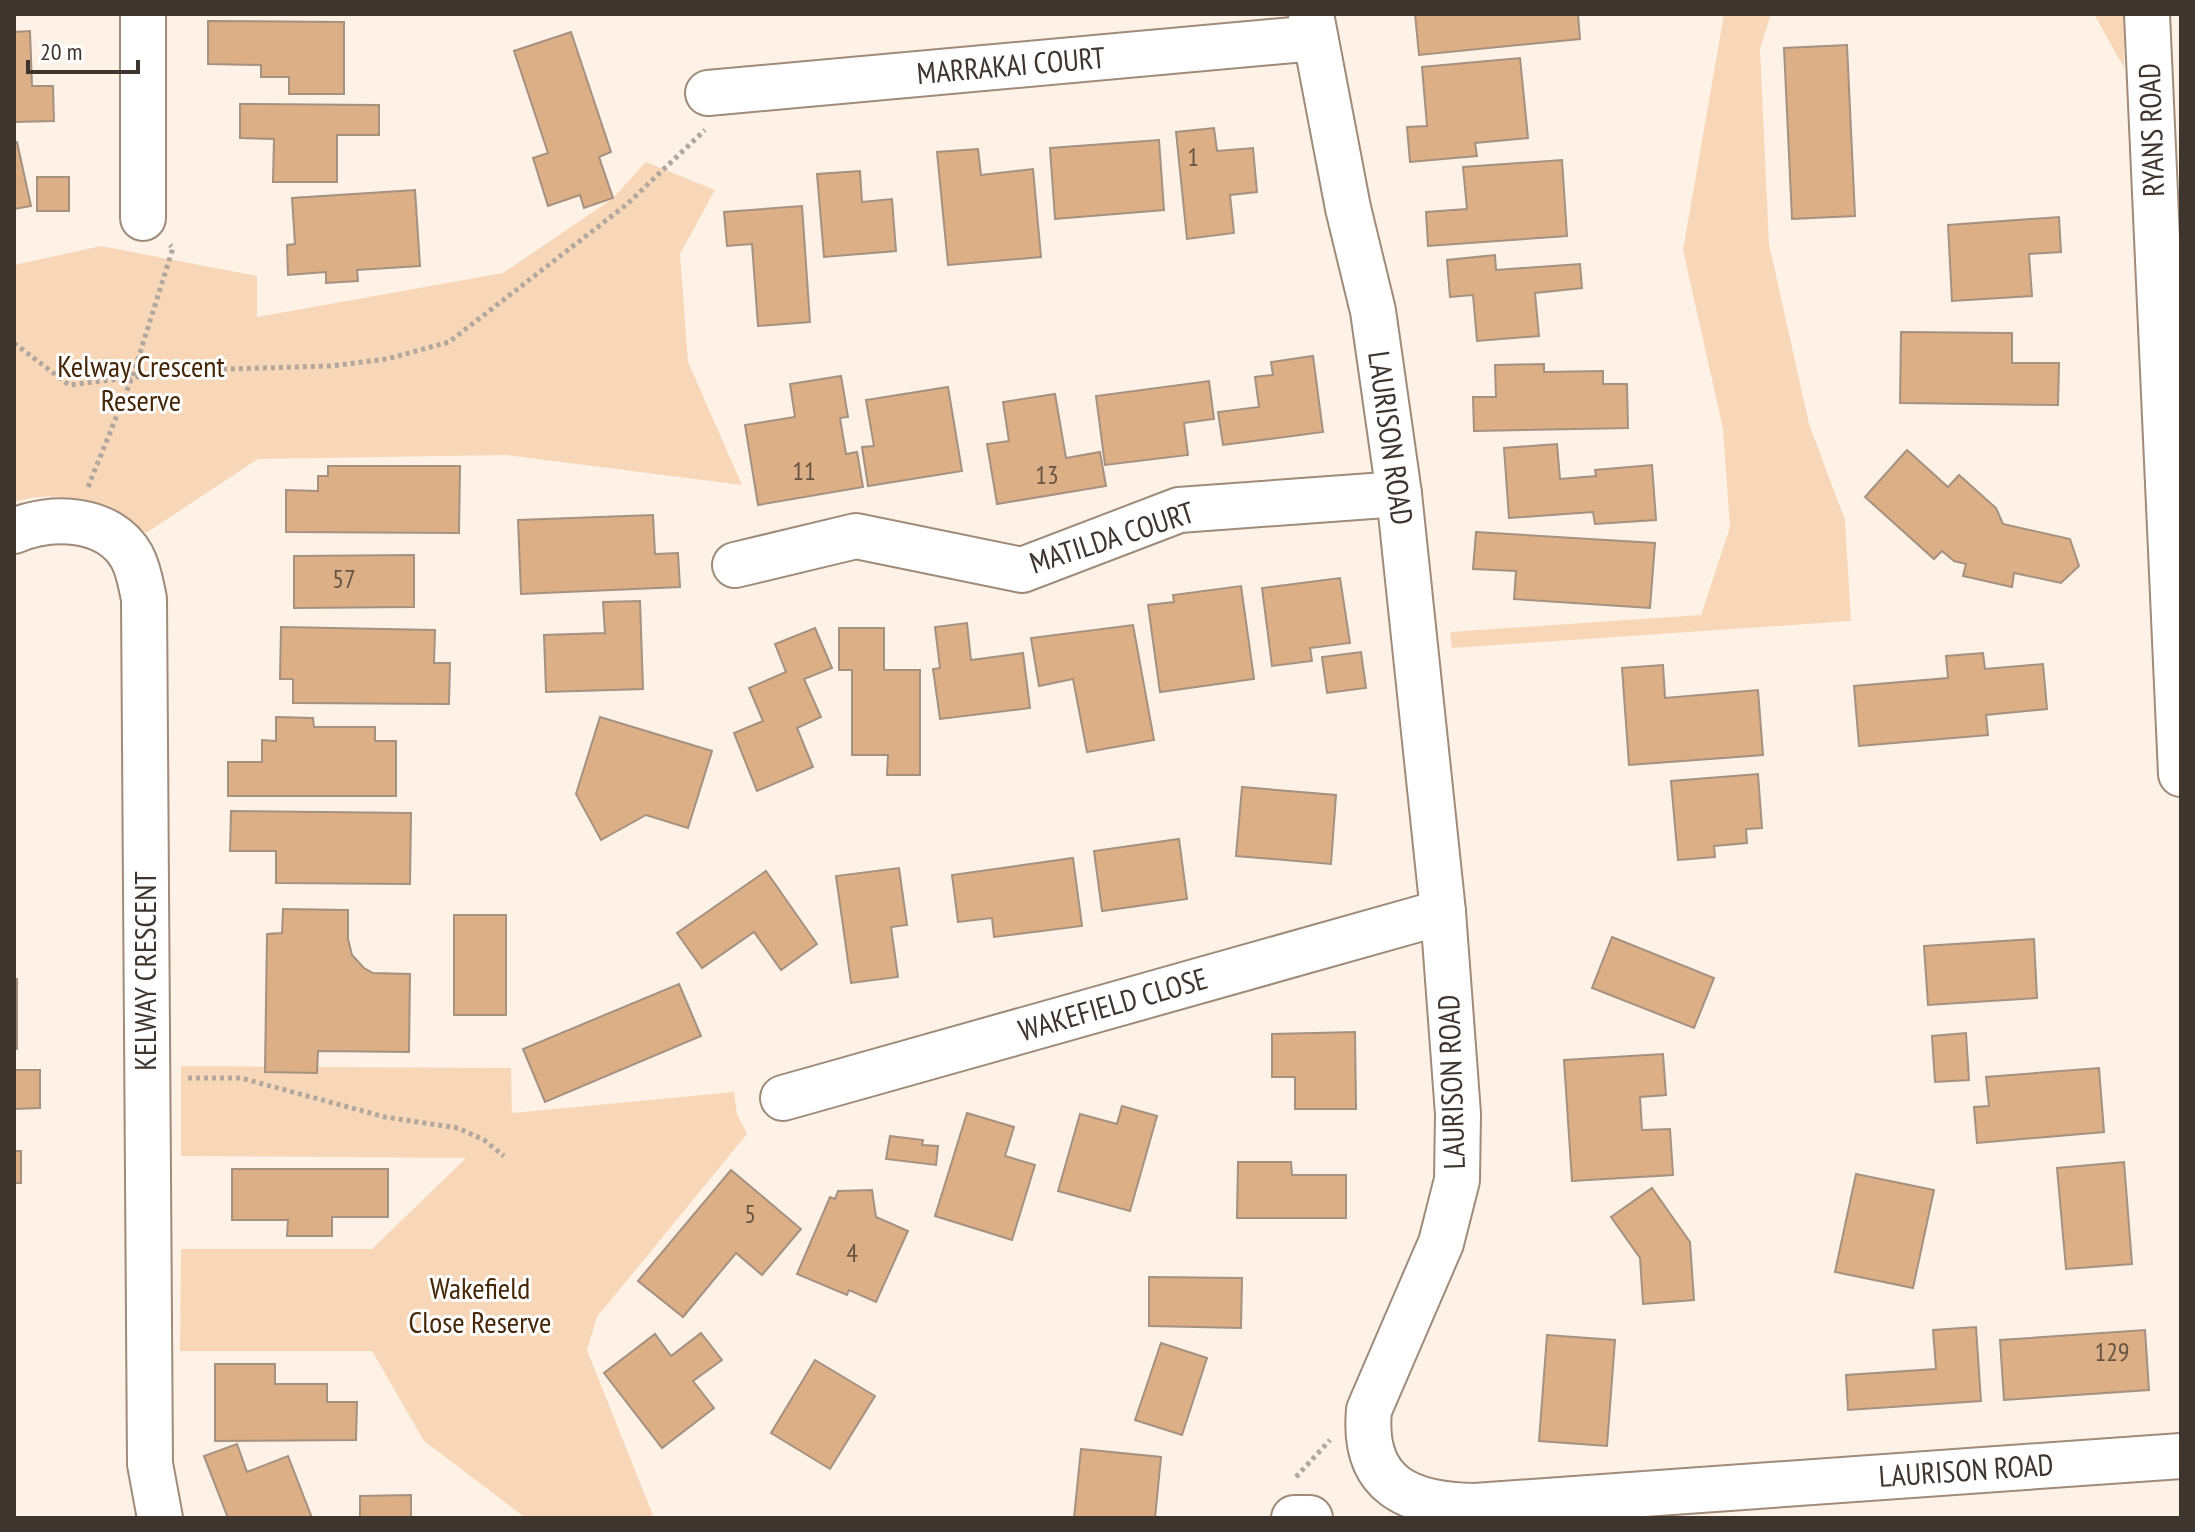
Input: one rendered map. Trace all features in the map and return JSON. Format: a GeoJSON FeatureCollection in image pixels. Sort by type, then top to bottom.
{"type":"FeatureCollection","features":[{"type":"Feature","properties":{"kind":"street"},"geometry":{"type":"LineString","coordinates":[[143,14],[143,218]]}},
{"type":"Feature","properties":{"kind":"street","name":"RYANS ROAD"},"geometry":{"type":"LineString","coordinates":[[2147,14],[2181,774]]}},
{"type":"Feature","properties":{"kind":"street","name":"MARRAKAI COURT"},"geometry":{"type":"LineString","coordinates":[[708,93],[1313,26]]}},
{"type":"Feature","properties":{"kind":"street","name":"LAURISON ROAD"},"geometry":{"type":"LineString","coordinates":[[1313,26],[1373,311],[1399,494],[1443,912],[1458,1114],[1457,1180],[1441,1243],[1369,1410],[1367,1436],[1373,1462],[1388,1481],[1407,1495],[1435,1505],[1475,1506],[2181,1456]]}},
{"type":"Feature","properties":{"kind":"street","name":"MATILDA COURT"},"geometry":{"type":"LineString","coordinates":[[735,565],[856,536],[1022,570],[1179,510],[1399,494]]}},
{"type":"Feature","properties":{"kind":"street","name":"KELWAY CRESCENT"},"geometry":{"type":"LineString","coordinates":[[14,531],[34,523],[73,521],[110,535],[124,545],[139,574],[144,599],[150,1464],[160,1518]]}},
{"type":"Feature","properties":{"kind":"street","name":"WAKEFIELD CLOSE"},"geometry":{"type":"LineString","coordinates":[[783,1098],[1443,912]]}},
{"type":"Feature","properties":{"kind":"path"},"geometry":{"type":"LineString","coordinates":[[14,343],[69,385],[195,370],[330,366],[387,359],[449,342],[626,205],[705,133],[708,93]]}},
{"type":"Feature","properties":{"kind":"path"},"geometry":{"type":"LineString","coordinates":[[73,521],[132,378],[173,248],[143,218]]}},
{"type":"Feature","properties":{"kind":"path"},"geometry":{"type":"LineString","coordinates":[[147,1077],[241,1078],[385,1117],[458,1128],[484,1140],[504,1156]]}},
{"type":"Feature","properties":{"kind":"path"},"geometry":{"type":"LineString","coordinates":[[1298,1507],[1342,1428],[1369,1410]]}},
{"type":"Feature","properties":{"kind":"green space"},"geometry":{"type":"Polygon","coordinates":[[[1724,14],[1771,14],[1760,49],[1769,244],[1809,424],[1845,520],[1851,621],[1452,648],[1450,632],[1701,615],[1730,527],[1723,429],[1683,250],[1724,14]]]}},
{"type":"Feature","properties":{"kind":"green space"},"geometry":{"type":"Polygon","coordinates":[[[2094,14],[2124,14],[2124,68],[2094,14]]]}},
{"type":"Feature","properties":{"kind":"green space","name":"Kelway Crescent Reserve"},"geometry":{"type":"Polygon","coordinates":[[[646,162],[715,190],[680,254],[688,362],[742,485],[507,455],[258,459],[146,533],[115,514],[83,501],[50,496],[14,502],[14,265],[101,246],[257,276],[257,317],[503,273],[612,199],[646,162]]]}},
{"type":"Feature","properties":{"kind":"green space","name":"Wakefield Close Reserve"},"geometry":{"type":"Polygon","coordinates":[[[181,1066],[511,1068],[512,1113],[734,1092],[737,1114],[747,1134],[597,1317],[587,1350],[654,1518],[526,1518],[424,1441],[372,1351],[180,1351],[181,1249],[372,1249],[466,1158],[181,1156],[181,1066]]]}},
{"type":"Feature","properties":{"kind":"building"},"geometry":{"type":"Polygon","coordinates":[[[1415,14],[1578,14],[1580,39],[1419,55],[1415,14]]]}},
{"type":"Feature","properties":{"kind":"building"},"geometry":{"type":"Polygon","coordinates":[[[208,21],[344,22],[344,94],[289,94],[289,77],[261,77],[261,65],[208,64],[208,21]]]}},
{"type":"Feature","properties":{"kind":"building"},"geometry":{"type":"Polygon","coordinates":[[[30,31],[32,86],[53,86],[54,121],[14,122],[14,32],[30,31]]]}},
{"type":"Feature","properties":{"kind":"building"},"geometry":{"type":"Polygon","coordinates":[[[571,32],[611,152],[599,157],[613,198],[584,208],[580,195],[548,206],[533,158],[548,153],[514,51],[571,32]]]}},
{"type":"Feature","properties":{"kind":"building"},"geometry":{"type":"Polygon","coordinates":[[[1847,45],[1855,216],[1792,219],[1784,48],[1847,45]]]}},
{"type":"Feature","properties":{"kind":"building"},"geometry":{"type":"Polygon","coordinates":[[[1520,58],[1528,138],[1475,143],[1477,156],[1410,162],[1407,127],[1427,126],[1422,67],[1520,58]]]}},
{"type":"Feature","properties":{"kind":"building"},"geometry":{"type":"Polygon","coordinates":[[[240,104],[379,105],[379,135],[337,135],[337,182],[273,182],[274,139],[240,138],[240,104]]]}},
{"type":"Feature","properties":{"kind":"building"},"geometry":{"type":"Polygon","coordinates":[[[1214,128],[1217,151],[1253,148],[1257,192],[1230,195],[1234,233],[1187,239],[1176,132],[1214,128]]]}},
{"type":"Feature","properties":{"kind":"building"},"geometry":{"type":"Polygon","coordinates":[[[1159,140],[1164,210],[1055,219],[1050,148],[1159,140]]]}},
{"type":"Feature","properties":{"kind":"building"},"geometry":{"type":"Polygon","coordinates":[[[17,142],[31,206],[14,209],[14,143],[17,142]]]}},
{"type":"Feature","properties":{"kind":"building"},"geometry":{"type":"Polygon","coordinates":[[[978,149],[981,175],[1033,169],[1041,257],[948,265],[937,152],[978,149]]]}},
{"type":"Feature","properties":{"kind":"building"},"geometry":{"type":"Polygon","coordinates":[[[1562,160],[1567,236],[1428,246],[1426,212],[1467,209],[1463,167],[1562,160]]]}},
{"type":"Feature","properties":{"kind":"building"},"geometry":{"type":"Polygon","coordinates":[[[860,171],[862,202],[892,199],[896,251],[824,257],[817,174],[860,171]]]}},
{"type":"Feature","properties":{"kind":"building"},"geometry":{"type":"Polygon","coordinates":[[[37,177],[69,177],[69,211],[37,211],[37,177]]]}},
{"type":"Feature","properties":{"kind":"building"},"geometry":{"type":"Polygon","coordinates":[[[415,190],[420,266],[357,270],[358,281],[326,283],[326,272],[288,275],[287,245],[295,244],[292,198],[415,190]]]}},
{"type":"Feature","properties":{"kind":"building"},"geometry":{"type":"Polygon","coordinates":[[[802,206],[810,322],[758,326],[752,244],[727,246],[724,212],[802,206]]]}},
{"type":"Feature","properties":{"kind":"building"},"geometry":{"type":"Polygon","coordinates":[[[2059,217],[2061,252],[2029,254],[2032,296],[1952,301],[1948,225],[2059,217]]]}},
{"type":"Feature","properties":{"kind":"building"},"geometry":{"type":"Polygon","coordinates":[[[1495,255],[1496,270],[1580,264],[1582,288],[1535,293],[1539,336],[1477,341],[1473,295],[1450,297],[1447,260],[1495,255]]]}},
{"type":"Feature","properties":{"kind":"building"},"geometry":{"type":"Polygon","coordinates":[[[1901,332],[2012,333],[2012,363],[2059,363],[2058,405],[1900,403],[1901,332]]]}},
{"type":"Feature","properties":{"kind":"building"},"geometry":{"type":"Polygon","coordinates":[[[1313,356],[1323,432],[1223,445],[1218,412],[1259,407],[1255,377],[1273,375],[1271,362],[1313,356]]]}},
{"type":"Feature","properties":{"kind":"building"},"geometry":{"type":"Polygon","coordinates":[[[1544,364],[1544,372],[1603,371],[1603,384],[1627,384],[1628,428],[1474,431],[1473,397],[1496,397],[1495,365],[1544,364]]]}},
{"type":"Feature","properties":{"kind":"building"},"geometry":{"type":"Polygon","coordinates":[[[841,376],[848,417],[840,418],[846,454],[857,452],[863,487],[758,505],[745,425],[795,417],[790,384],[841,376]]]}},
{"type":"Feature","properties":{"kind":"building"},"geometry":{"type":"Polygon","coordinates":[[[1209,381],[1214,419],[1184,423],[1188,455],[1105,465],[1096,396],[1209,381]]]}},
{"type":"Feature","properties":{"kind":"building"},"geometry":{"type":"Polygon","coordinates":[[[948,387],[962,471],[868,486],[862,447],[874,446],[866,400],[948,387]]]}},
{"type":"Feature","properties":{"kind":"building"},"geometry":{"type":"Polygon","coordinates":[[[1055,394],[1066,458],[1100,452],[1106,486],[997,504],[987,444],[1009,441],[1003,402],[1055,394]]]}},
{"type":"Feature","properties":{"kind":"building"},"geometry":{"type":"Polygon","coordinates":[[[1557,444],[1560,479],[1596,476],[1595,470],[1652,465],[1656,520],[1595,524],[1593,512],[1509,518],[1504,448],[1557,444]]]}},
{"type":"Feature","properties":{"kind":"building"},"geometry":{"type":"Polygon","coordinates":[[[1907,450],[1948,487],[1959,475],[1996,508],[2003,524],[2070,539],[2079,566],[2061,583],[2014,573],[2012,587],[1963,576],[1966,564],[1954,561],[1942,551],[1934,559],[1865,497],[1907,450]]]}},
{"type":"Feature","properties":{"kind":"building"},"geometry":{"type":"Polygon","coordinates":[[[328,466],[460,466],[459,533],[286,532],[286,490],[318,491],[318,476],[328,476],[328,466]]]}},
{"type":"Feature","properties":{"kind":"building"},"geometry":{"type":"Polygon","coordinates":[[[653,515],[655,554],[678,553],[680,587],[521,594],[518,520],[653,515]]]}},
{"type":"Feature","properties":{"kind":"building"},"geometry":{"type":"Polygon","coordinates":[[[1476,532],[1655,543],[1650,608],[1514,599],[1516,571],[1473,569],[1476,532]]]}},
{"type":"Feature","properties":{"kind":"building"},"geometry":{"type":"Polygon","coordinates":[[[414,555],[414,607],[294,608],[294,556],[414,555]]]}},
{"type":"Feature","properties":{"kind":"building"},"geometry":{"type":"Polygon","coordinates":[[[1340,578],[1350,643],[1310,648],[1312,661],[1272,666],[1262,588],[1340,578]]]}},
{"type":"Feature","properties":{"kind":"building"},"geometry":{"type":"Polygon","coordinates":[[[1241,586],[1254,679],[1160,692],[1148,605],[1174,602],[1173,595],[1241,586]]]}},
{"type":"Feature","properties":{"kind":"building"},"geometry":{"type":"Polygon","coordinates":[[[640,601],[643,689],[546,692],[544,635],[605,633],[603,602],[640,601]]]}},
{"type":"Feature","properties":{"kind":"building"},"geometry":{"type":"Polygon","coordinates":[[[967,623],[971,660],[1023,653],[1030,708],[940,719],[933,669],[940,668],[935,627],[967,623]]]}},
{"type":"Feature","properties":{"kind":"building"},"geometry":{"type":"Polygon","coordinates":[[[1133,625],[1154,740],[1087,752],[1073,679],[1039,686],[1031,638],[1133,625]]]}},
{"type":"Feature","properties":{"kind":"building"},"geometry":{"type":"Polygon","coordinates":[[[281,627],[435,630],[434,663],[450,663],[449,704],[293,703],[293,679],[280,679],[281,627]]]}},
{"type":"Feature","properties":{"kind":"building"},"geometry":{"type":"Polygon","coordinates":[[[815,628],[832,668],[804,679],[821,717],[797,728],[813,767],[757,791],[734,733],[763,721],[749,688],[786,672],[775,644],[815,628]]]}},
{"type":"Feature","properties":{"kind":"building"},"geometry":{"type":"Polygon","coordinates":[[[839,628],[884,628],[884,670],[920,670],[920,775],[887,775],[888,755],[852,755],[852,670],[839,670],[839,628]]]}},
{"type":"Feature","properties":{"kind":"building"},"geometry":{"type":"Polygon","coordinates":[[[1361,652],[1366,688],[1327,693],[1322,657],[1361,652]]]}},
{"type":"Feature","properties":{"kind":"building"},"geometry":{"type":"Polygon","coordinates":[[[1983,653],[1985,669],[2043,664],[2047,709],[1986,715],[1988,735],[1859,746],[1854,686],[1948,678],[1946,656],[1983,653]]]}},
{"type":"Feature","properties":{"kind":"building"},"geometry":{"type":"Polygon","coordinates":[[[1663,665],[1665,698],[1758,690],[1763,755],[1629,765],[1622,668],[1663,665]]]}},
{"type":"Feature","properties":{"kind":"building"},"geometry":{"type":"Polygon","coordinates":[[[276,717],[313,718],[314,727],[375,727],[375,741],[396,741],[396,796],[228,796],[228,762],[262,762],[262,740],[276,741],[276,717]]]}},
{"type":"Feature","properties":{"kind":"building"},"geometry":{"type":"Polygon","coordinates":[[[600,717],[712,751],[688,828],[646,815],[601,840],[576,794],[600,717]]]}},
{"type":"Feature","properties":{"kind":"building"},"geometry":{"type":"Polygon","coordinates":[[[1758,774],[1762,828],[1746,829],[1747,843],[1714,846],[1715,857],[1678,860],[1671,781],[1758,774]]]}},
{"type":"Feature","properties":{"kind":"building"},"geometry":{"type":"Polygon","coordinates":[[[1242,787],[1336,795],[1331,864],[1236,856],[1242,787]]]}},
{"type":"Feature","properties":{"kind":"building"},"geometry":{"type":"Polygon","coordinates":[[[231,811],[411,813],[410,884],[276,883],[276,851],[230,851],[231,811]]]}},
{"type":"Feature","properties":{"kind":"building"},"geometry":{"type":"Polygon","coordinates":[[[1179,839],[1187,899],[1102,911],[1094,851],[1179,839]]]}},
{"type":"Feature","properties":{"kind":"building"},"geometry":{"type":"Polygon","coordinates":[[[1073,858],[1082,926],[994,937],[992,918],[958,922],[952,875],[1073,858]]]}},
{"type":"Feature","properties":{"kind":"building"},"geometry":{"type":"Polygon","coordinates":[[[899,868],[907,925],[891,927],[898,977],[851,983],[836,876],[899,868]]]}},
{"type":"Feature","properties":{"kind":"building"},"geometry":{"type":"Polygon","coordinates":[[[766,871],[817,944],[781,970],[754,932],[702,968],[677,933],[766,871]]]}},
{"type":"Feature","properties":{"kind":"building"},"geometry":{"type":"Polygon","coordinates":[[[283,909],[348,910],[348,939],[352,955],[364,968],[373,973],[410,974],[409,1052],[318,1051],[317,1073],[265,1072],[267,934],[282,933],[283,909]]]}},
{"type":"Feature","properties":{"kind":"building"},"geometry":{"type":"Polygon","coordinates":[[[454,915],[506,915],[506,1015],[454,1015],[454,915]]]}},
{"type":"Feature","properties":{"kind":"building"},"geometry":{"type":"Polygon","coordinates":[[[1612,937],[1714,978],[1694,1028],[1592,988],[1612,937]]]}},
{"type":"Feature","properties":{"kind":"building"},"geometry":{"type":"Polygon","coordinates":[[[2034,939],[2037,998],[1928,1005],[1924,946],[2034,939]]]}},
{"type":"Feature","properties":{"kind":"building"},"geometry":{"type":"Polygon","coordinates":[[[14,979],[17,979],[17,1049],[14,1049],[14,979]]]}},
{"type":"Feature","properties":{"kind":"building"},"geometry":{"type":"Polygon","coordinates":[[[679,984],[701,1036],[545,1102],[523,1049],[679,984]]]}},
{"type":"Feature","properties":{"kind":"building"},"geometry":{"type":"Polygon","coordinates":[[[1355,1032],[1356,1109],[1295,1109],[1295,1077],[1272,1077],[1272,1034],[1355,1032]]]}},
{"type":"Feature","properties":{"kind":"building"},"geometry":{"type":"Polygon","coordinates":[[[1966,1033],[1969,1080],[1935,1082],[1932,1036],[1966,1033]]]}},
{"type":"Feature","properties":{"kind":"building"},"geometry":{"type":"Polygon","coordinates":[[[1663,1054],[1666,1095],[1640,1097],[1642,1130],[1670,1129],[1673,1175],[1572,1181],[1564,1060],[1663,1054]]]}},
{"type":"Feature","properties":{"kind":"building"},"geometry":{"type":"Polygon","coordinates":[[[2099,1068],[2104,1132],[1977,1143],[1974,1107],[1989,1106],[1986,1077],[2099,1068]]]}},
{"type":"Feature","properties":{"kind":"building"},"geometry":{"type":"Polygon","coordinates":[[[14,1070],[40,1070],[40,1108],[14,1109],[14,1070]]]}},
{"type":"Feature","properties":{"kind":"building"},"geometry":{"type":"Polygon","coordinates":[[[1122,1106],[1157,1116],[1130,1211],[1058,1191],[1080,1114],[1117,1124],[1122,1106]]]}},
{"type":"Feature","properties":{"kind":"building"},"geometry":{"type":"Polygon","coordinates":[[[967,1113],[1014,1127],[1005,1156],[1035,1165],[1012,1240],[935,1216],[967,1113]]]}},
{"type":"Feature","properties":{"kind":"building"},"geometry":{"type":"Polygon","coordinates":[[[890,1136],[923,1140],[922,1145],[938,1146],[936,1165],[886,1159],[890,1136]]]}},
{"type":"Feature","properties":{"kind":"building"},"geometry":{"type":"Polygon","coordinates":[[[14,1151],[21,1151],[21,1183],[14,1183],[14,1151]]]}},
{"type":"Feature","properties":{"kind":"building"},"geometry":{"type":"Polygon","coordinates":[[[1238,1162],[1291,1162],[1292,1175],[1346,1175],[1346,1218],[1237,1218],[1238,1162]]]}},
{"type":"Feature","properties":{"kind":"building"},"geometry":{"type":"Polygon","coordinates":[[[2124,1162],[2132,1264],[2066,1269],[2057,1168],[2124,1162]]]}},
{"type":"Feature","properties":{"kind":"building"},"geometry":{"type":"Polygon","coordinates":[[[232,1169],[388,1169],[388,1217],[332,1217],[332,1236],[287,1236],[288,1220],[232,1220],[232,1169]]]}},
{"type":"Feature","properties":{"kind":"building"},"geometry":{"type":"Polygon","coordinates":[[[731,1170],[801,1229],[762,1275],[736,1253],[683,1317],[638,1281],[731,1170]]]}},
{"type":"Feature","properties":{"kind":"building"},"geometry":{"type":"Polygon","coordinates":[[[1856,1174],[1934,1190],[1913,1288],[1835,1272],[1856,1174]]]}},
{"type":"Feature","properties":{"kind":"building"},"geometry":{"type":"Polygon","coordinates":[[[1652,1188],[1690,1242],[1694,1300],[1643,1304],[1640,1258],[1611,1217],[1652,1188]]]}},
{"type":"Feature","properties":{"kind":"building"},"geometry":{"type":"Polygon","coordinates":[[[872,1190],[876,1217],[908,1231],[876,1302],[849,1290],[847,1295],[797,1274],[830,1197],[835,1199],[838,1191],[872,1190]]]}},
{"type":"Feature","properties":{"kind":"building"},"geometry":{"type":"Polygon","coordinates":[[[1149,1277],[1242,1278],[1241,1328],[1149,1326],[1149,1277]]]}},
{"type":"Feature","properties":{"kind":"building"},"geometry":{"type":"Polygon","coordinates":[[[1976,1327],[1981,1401],[1848,1410],[1846,1375],[1936,1369],[1933,1330],[1976,1327]]]}},
{"type":"Feature","properties":{"kind":"building"},"geometry":{"type":"Polygon","coordinates":[[[2145,1330],[2149,1390],[2004,1400],[2000,1340],[2145,1330]]]}},
{"type":"Feature","properties":{"kind":"building"},"geometry":{"type":"Polygon","coordinates":[[[701,1333],[722,1360],[693,1381],[714,1408],[662,1448],[604,1373],[655,1334],[671,1356],[701,1333]]]}},
{"type":"Feature","properties":{"kind":"building"},"geometry":{"type":"Polygon","coordinates":[[[1547,1335],[1615,1340],[1607,1446],[1539,1441],[1547,1335]]]}},
{"type":"Feature","properties":{"kind":"building"},"geometry":{"type":"Polygon","coordinates":[[[1161,1343],[1207,1358],[1182,1435],[1135,1420],[1161,1343]]]}},
{"type":"Feature","properties":{"kind":"building"},"geometry":{"type":"Polygon","coordinates":[[[815,1360],[875,1396],[830,1469],[771,1433],[815,1360]]]}},
{"type":"Feature","properties":{"kind":"building"},"geometry":{"type":"Polygon","coordinates":[[[215,1364],[275,1364],[275,1384],[327,1384],[327,1402],[357,1402],[356,1440],[215,1441],[215,1364]]]}},
{"type":"Feature","properties":{"kind":"building"},"geometry":{"type":"Polygon","coordinates":[[[237,1444],[247,1472],[288,1456],[312,1518],[228,1518],[204,1456],[237,1444]]]}},
{"type":"Feature","properties":{"kind":"building"},"geometry":{"type":"Polygon","coordinates":[[[1081,1449],[1161,1457],[1155,1518],[1074,1518],[1081,1449]]]}},
{"type":"Feature","properties":{"kind":"building"},"geometry":{"type":"Polygon","coordinates":[[[411,1495],[411,1518],[360,1518],[360,1496],[411,1495]]]}}]}
